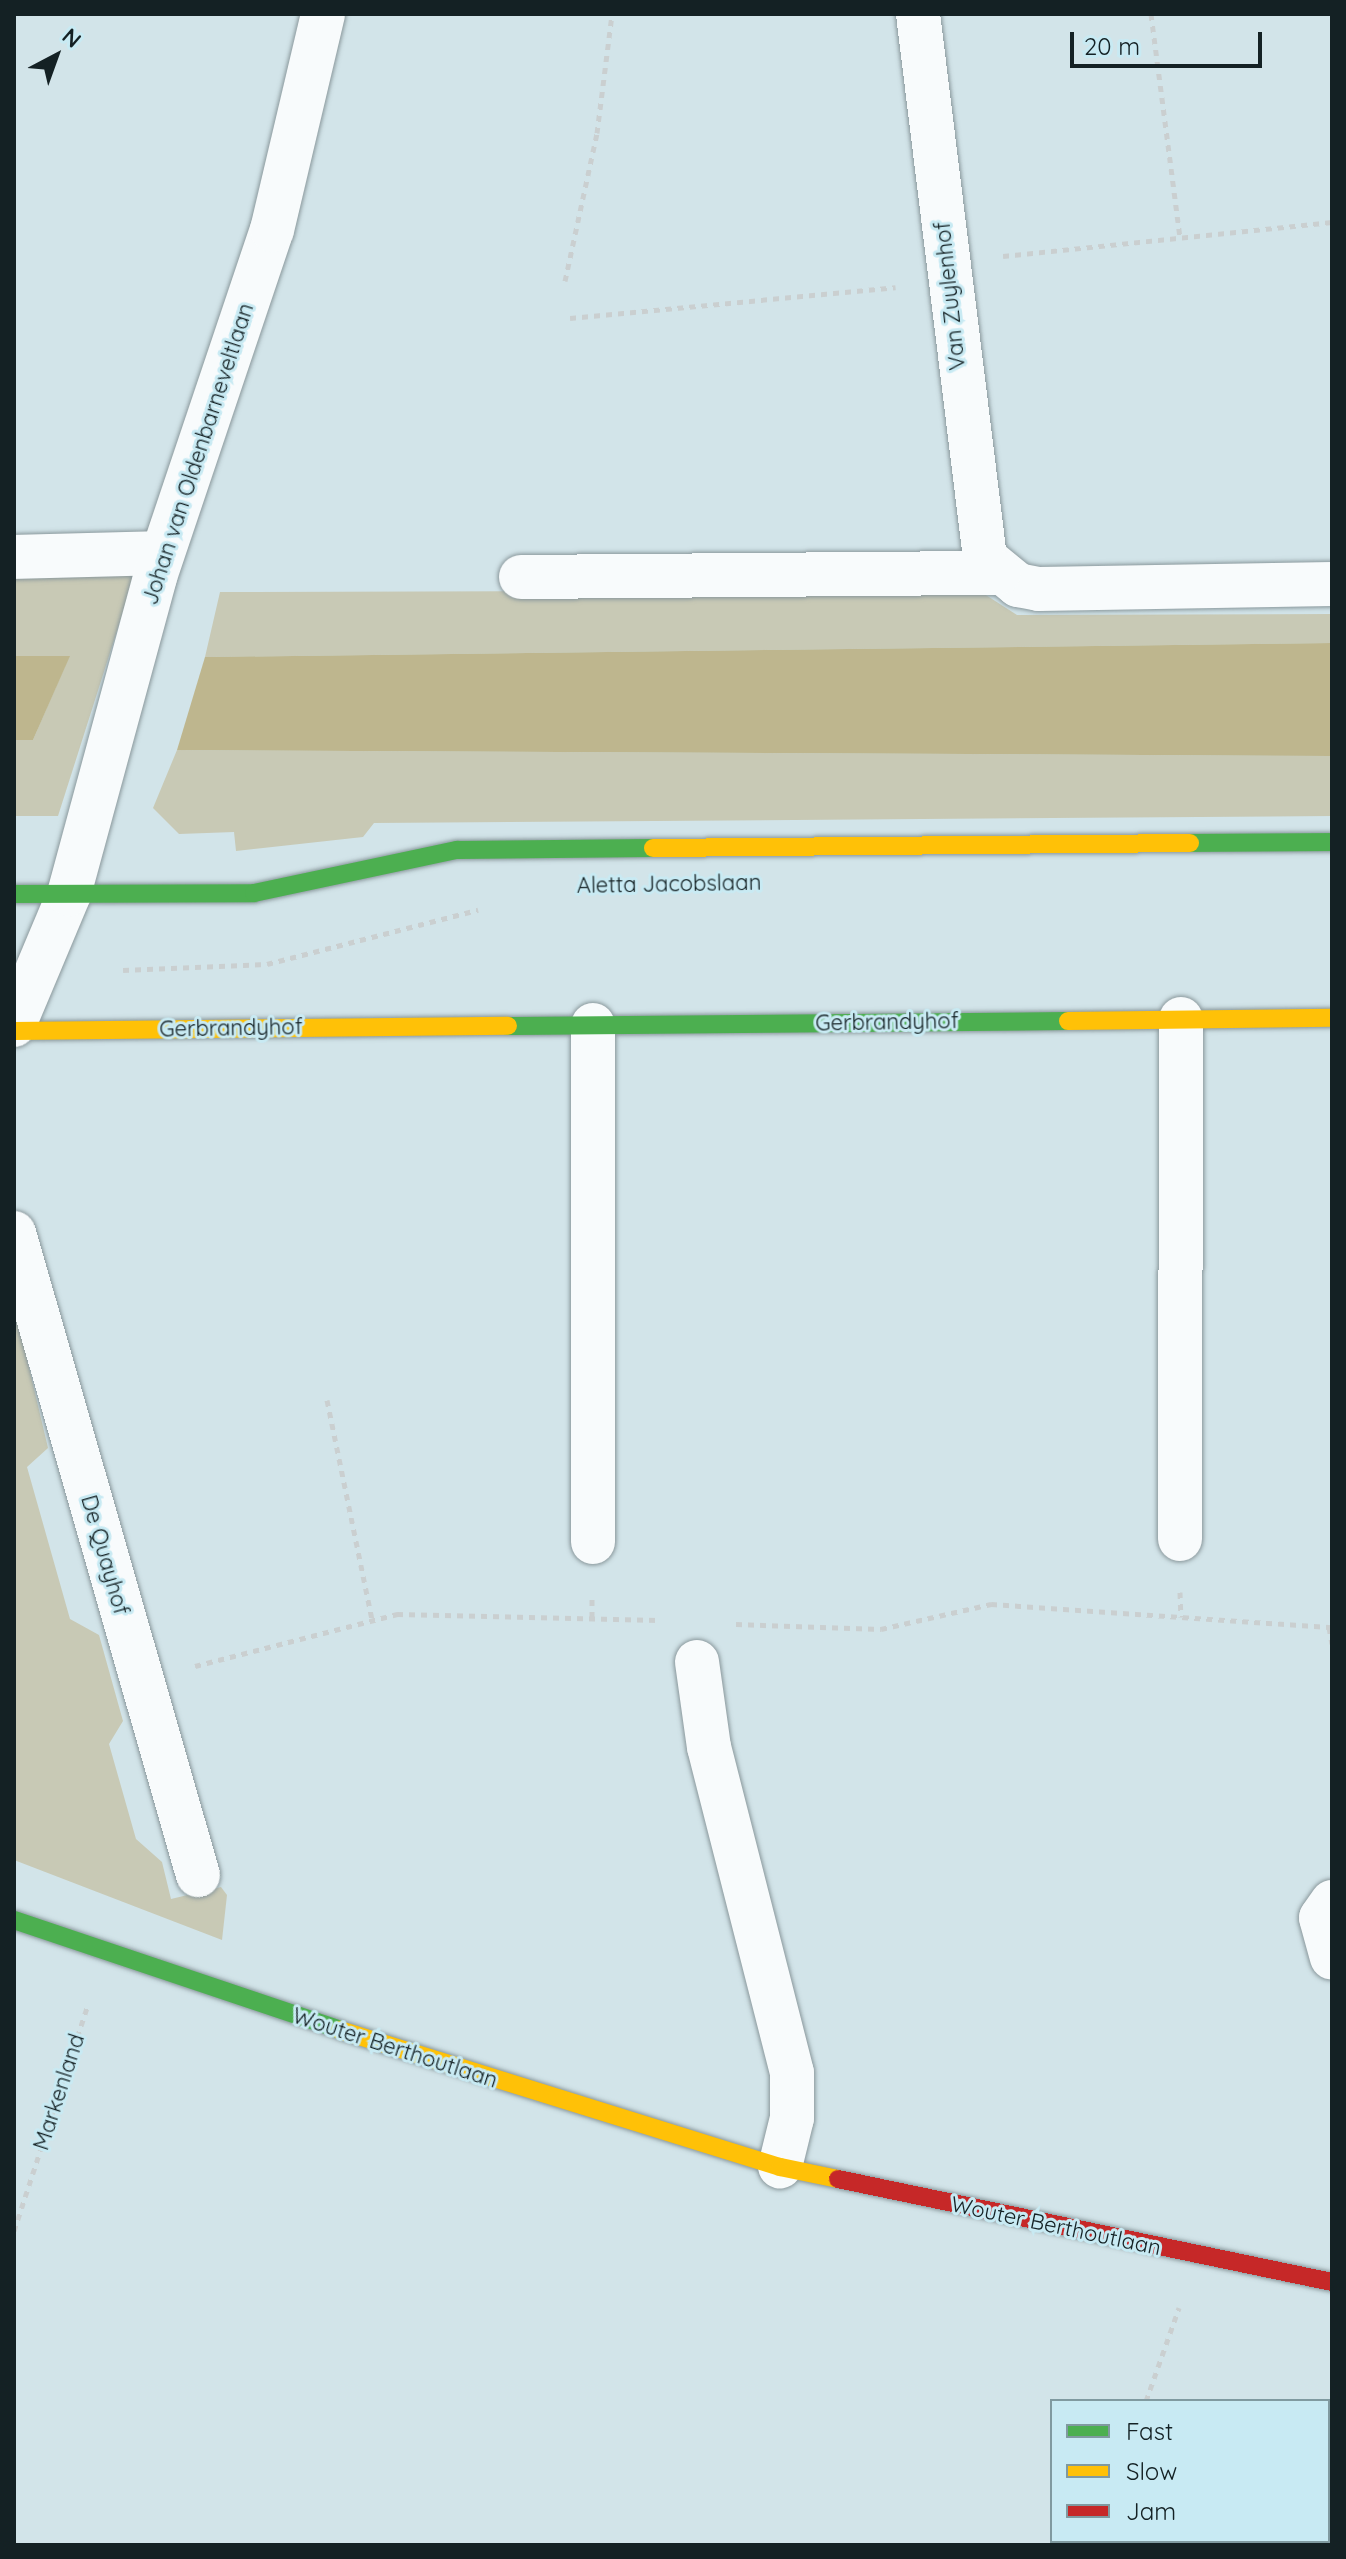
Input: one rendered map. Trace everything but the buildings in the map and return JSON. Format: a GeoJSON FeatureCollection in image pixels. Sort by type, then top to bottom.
{"type":"FeatureCollection","features":[{"type":"Feature","properties":{"kind":"street","name":"Johan van Oldenbarneveltlaan"},"geometry":{"type":"LineString","coordinates":[[69,894],[162,553],[272,230],[323,14]]}},
{"type":"Feature","properties":{"kind":"street","name":"Van Zuylenhof"},"geometry":{"type":"LineString","coordinates":[[918,14],[978,538],[999,573]]}},
{"type":"Feature","properties":{"kind":"street"},"geometry":{"type":"LineString","coordinates":[[14,557],[162,553]]}},
{"type":"Feature","properties":{"kind":"street"},"geometry":{"type":"LineString","coordinates":[[521,577],[999,573],[1039,589],[1332,584]]}},
{"type":"Feature","properties":{"kind":"street","name":"Aletta Jacobslaan"},"geometry":{"type":"LineString","coordinates":[[14,894],[254,893],[457,850],[1332,842]]}},
{"type":"Feature","properties":{"kind":"street"},"geometry":{"type":"LineString","coordinates":[[14,1028],[32,971],[69,894]]}},
{"type":"Feature","properties":{"kind":"street","name":"Gerbrandyhof"},"geometry":{"type":"LineString","coordinates":[[14,1028],[1332,1018]]}},
{"type":"Feature","properties":{"kind":"street"},"geometry":{"type":"LineString","coordinates":[[1180,1539],[1181,1019]]}},
{"type":"Feature","properties":{"kind":"street"},"geometry":{"type":"LineString","coordinates":[[593,1025],[593,1542]]}},
{"type":"Feature","properties":{"kind":"street","name":"De Quayhof"},"geometry":{"type":"LineString","coordinates":[[14,1233],[198,1875]]}},
{"type":"Feature","properties":{"kind":"street"},"geometry":{"type":"LineString","coordinates":[[697,1662],[709,1747],[792,2073],[792,2118],[780,2167]]}},
{"type":"Feature","properties":{"kind":"street"},"geometry":{"type":"LineString","coordinates":[[1332,1902],[1321,1918],[1332,1958]]}},
{"type":"Feature","properties":{"kind":"street","name":"Wouter Berthoutlaan"},"geometry":{"type":"LineString","coordinates":[[14,1920],[104,1954],[780,2167],[1332,2282]]}},
{"type":"Feature","properties":{"kind":"path"},"geometry":{"type":"LineString","coordinates":[[565,281],[597,133],[612,14]]}},
{"type":"Feature","properties":{"kind":"path"},"geometry":{"type":"LineString","coordinates":[[1151,14],[1180,237]]}},
{"type":"Feature","properties":{"kind":"path"},"geometry":{"type":"LineString","coordinates":[[570,318],[948,272],[1180,237],[1332,222]]}},
{"type":"Feature","properties":{"kind":"path"},"geometry":{"type":"LineString","coordinates":[[32,971],[267,964],[490,910]]}},
{"type":"Feature","properties":{"kind":"path"},"geometry":{"type":"LineString","coordinates":[[327,1400],[372,1620]]}},
{"type":"Feature","properties":{"kind":"path"},"geometry":{"type":"LineString","coordinates":[[1329,1627],[1332,1644]]}},
{"type":"Feature","properties":{"kind":"path","name":"Markenland"},"geometry":{"type":"LineString","coordinates":[[14,2231],[104,1954]]}},
{"type":"Feature","properties":{"kind":"path"},"geometry":{"type":"LineString","coordinates":[[1147,2399],[1198,2256]]}},
{"type":"Feature","properties":{"kind":"green space"},"geometry":{"type":"Polygon","coordinates":[[[137,568],[58,816],[14,816],[14,740],[33,740],[69,657],[14,656],[14,570],[137,568]]]}},
{"type":"Feature","properties":{"kind":"green space"},"geometry":{"type":"Polygon","coordinates":[[[978,590],[1017,615],[1332,614],[1332,643],[205,657],[220,592],[978,590]]]}},
{"type":"Feature","properties":{"kind":"green space"},"geometry":{"type":"Polygon","coordinates":[[[177,750],[1332,756],[1332,816],[374,823],[363,837],[236,851],[234,832],[179,834],[153,808],[177,750]]]}},
{"type":"Feature","properties":{"kind":"green space"},"geometry":{"type":"Polygon","coordinates":[[[14,1304],[48,1448],[27,1467],[70,1619],[99,1635],[123,1721],[109,1744],[136,1839],[162,1862],[171,1899],[221,1887],[227,1895],[222,1940],[14,1860],[14,1304]]]}},
{"type":"Feature","properties":{"kind":"shaded area"},"geometry":{"type":"Polygon","coordinates":[[[1332,643],[1332,756],[177,750],[205,657],[1332,643]]]}},
{"type":"Feature","properties":{"kind":"shaded area"},"geometry":{"type":"Polygon","coordinates":[[[14,656],[70,656],[33,740],[14,740],[14,656]]]}},
{"type":"Feature","properties":{"kind":"traffic: fast"},"geometry":{"type":"LineString","coordinates":[[1190,843],[1332,842]]}},
{"type":"Feature","properties":{"kind":"traffic: fast"},"geometry":{"type":"LineString","coordinates":[[14,894],[254,893],[457,850],[653,848]]}},
{"type":"Feature","properties":{"kind":"traffic: fast"},"geometry":{"type":"LineString","coordinates":[[508,1026],[1068,1021]]}},
{"type":"Feature","properties":{"kind":"traffic: fast"},"geometry":{"type":"LineString","coordinates":[[14,1920],[340,2030]]}},
{"type":"Feature","properties":{"kind":"traffic: slow"},"geometry":{"type":"LineString","coordinates":[[653,848],[1190,843]]}},
{"type":"Feature","properties":{"kind":"traffic: slow"},"geometry":{"type":"LineString","coordinates":[[1068,1021],[1332,1018]]}},
{"type":"Feature","properties":{"kind":"traffic: slow"},"geometry":{"type":"LineString","coordinates":[[14,1031],[508,1026]]}},
{"type":"Feature","properties":{"kind":"traffic: slow"},"geometry":{"type":"LineString","coordinates":[[340,2030],[780,2167],[838,2179]]}},
{"type":"Feature","properties":{"kind":"traffic: jam"},"geometry":{"type":"LineString","coordinates":[[838,2179],[1332,2282]]}}]}
